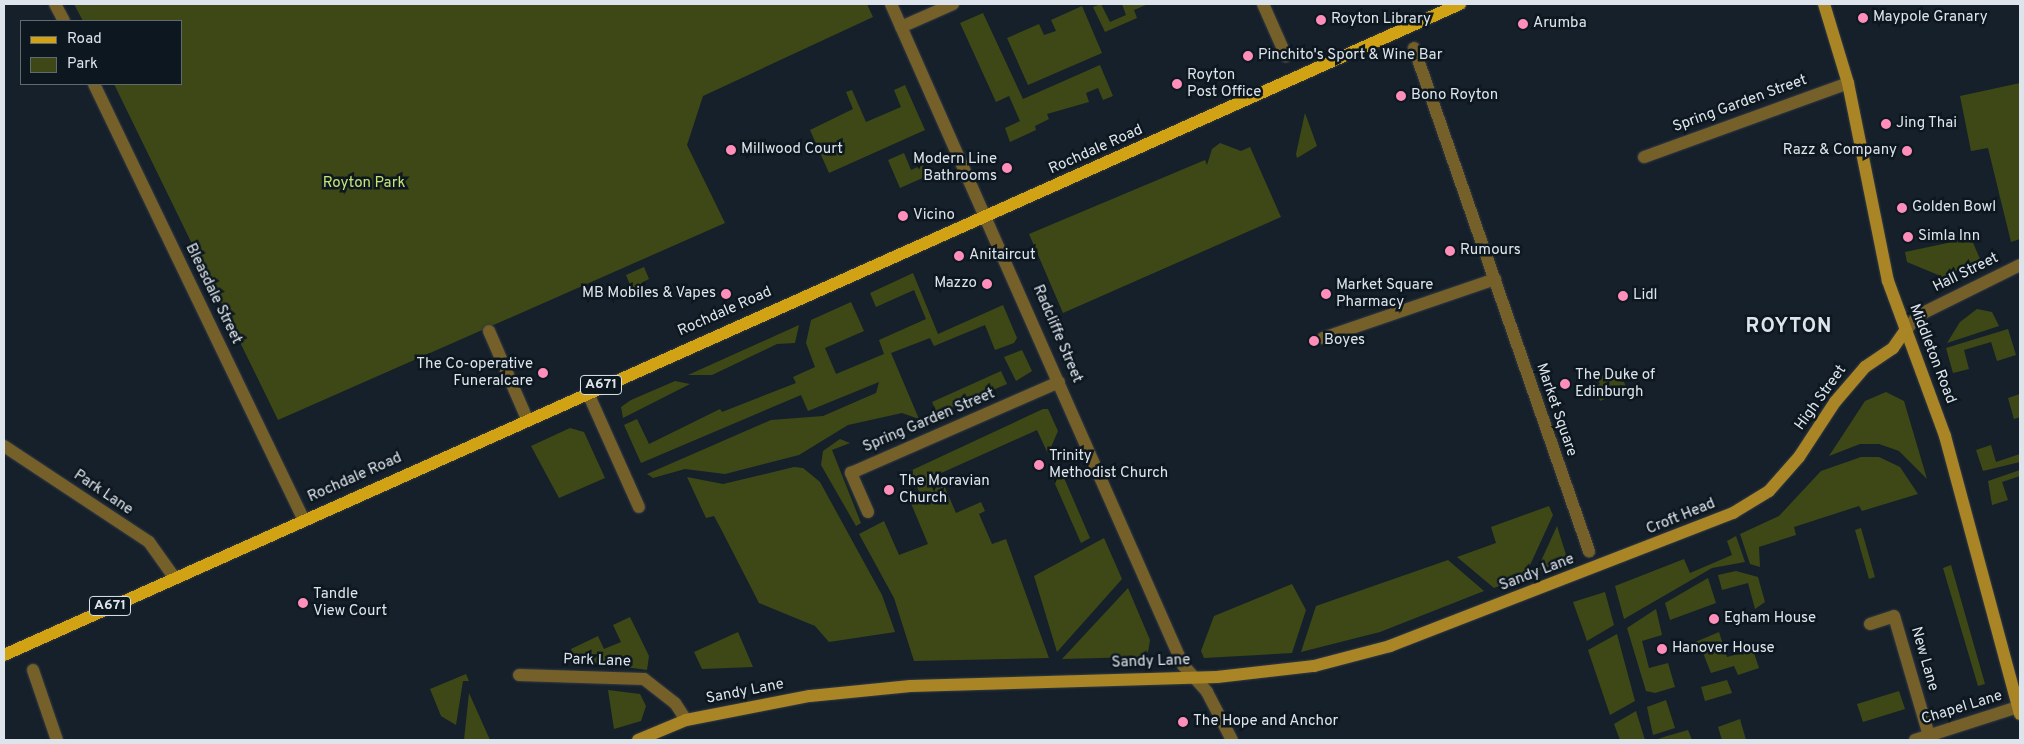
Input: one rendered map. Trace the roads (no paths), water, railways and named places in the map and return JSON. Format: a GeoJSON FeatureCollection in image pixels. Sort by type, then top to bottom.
{"type":"FeatureCollection","features":[{"type":"Feature","properties":{"kind":"main road","name":"Rochdale Road"},"geometry":{"type":"LineString","coordinates":[[4,655],[587,391],[1460,4]]}},
{"type":"Feature","properties":{"kind":"street"},"geometry":{"type":"LineString","coordinates":[[55,4],[63,20]]}},
{"type":"Feature","properties":{"kind":"street","name":"Radcliffe Street"},"geometry":{"type":"LineString","coordinates":[[891,4],[987,215],[1180,659],[1192,677],[1207,692],[1232,740]]}},
{"type":"Feature","properties":{"kind":"street"},"geometry":{"type":"LineString","coordinates":[[901,27],[953,4]]}},
{"type":"Feature","properties":{"kind":"street"},"geometry":{"type":"LineString","coordinates":[[1263,4],[1286,56]]}},
{"type":"Feature","properties":{"kind":"street","name":"Middleton Road"},"geometry":{"type":"LineString","coordinates":[[1824,4],[1848,83],[1888,281],[1948,445],[2019,711]]}},
{"type":"Feature","properties":{"kind":"street","name":"Market Square"},"geometry":{"type":"LineString","coordinates":[[1414,48],[1589,551]]}},
{"type":"Feature","properties":{"kind":"street","name":"Spring Garden Street"},"geometry":{"type":"LineString","coordinates":[[1644,157],[1848,83]]}},
{"type":"Feature","properties":{"kind":"street","name":"Bleasdale Street"},"geometry":{"type":"LineString","coordinates":[[94,85],[303,519]]}},
{"type":"Feature","properties":{"kind":"street","name":"Hall Street"},"geometry":{"type":"LineString","coordinates":[[1905,331],[1919,315],[2020,265]]}},
{"type":"Feature","properties":{"kind":"street"},"geometry":{"type":"LineString","coordinates":[[1323,338],[1495,279]]}},
{"type":"Feature","properties":{"kind":"street"},"geometry":{"type":"LineString","coordinates":[[488,330],[526,419]]}},
{"type":"Feature","properties":{"kind":"street","name":"High Street"},"geometry":{"type":"LineString","coordinates":[[1769,491],[1799,457],[1835,402],[1865,367],[1894,348],[1905,331]]}},
{"type":"Feature","properties":{"kind":"street","name":"Spring Garden Street"},"geometry":{"type":"LineString","coordinates":[[868,512],[851,473],[1060,382]]}},
{"type":"Feature","properties":{"kind":"street"},"geometry":{"type":"LineString","coordinates":[[587,391],[639,507]]}},
{"type":"Feature","properties":{"kind":"street","name":"Park Lane"},"geometry":{"type":"LineString","coordinates":[[7,452],[149,542],[174,577]]}},
{"type":"Feature","properties":{"kind":"street","name":"Croft Head"},"geometry":{"type":"LineString","coordinates":[[1602,566],[1733,513],[1769,491]]}},
{"type":"Feature","properties":{"kind":"street","name":"Sandy Lane"},"geometry":{"type":"LineString","coordinates":[[638,740],[686,720],[783,700],[911,686],[1266,673],[1356,656],[1602,566]]}},
{"type":"Feature","properties":{"kind":"street","name":"New Lane"},"geometry":{"type":"LineString","coordinates":[[1870,624],[1894,616],[1929,736]]}},
{"type":"Feature","properties":{"kind":"street"},"geometry":{"type":"LineString","coordinates":[[33,670],[57,740]]}},
{"type":"Feature","properties":{"kind":"street","name":"Park Lane"},"geometry":{"type":"LineString","coordinates":[[519,675],[644,679],[675,702],[686,720]]}},
{"type":"Feature","properties":{"kind":"street","name":"Chapel Lane"},"geometry":{"type":"LineString","coordinates":[[1915,740],[2019,711]]}},
{"type":"Feature","properties":{"kind":"place","name":"Maypole Granary"},"geometry":{"type":"Point","coordinates":[1863,18]}},
{"type":"Feature","properties":{"kind":"place","name":"Royton Library"},"geometry":{"type":"Point","coordinates":[1321,20]}},
{"type":"Feature","properties":{"kind":"place","name":"Arumba"},"geometry":{"type":"Point","coordinates":[1523,24]}},
{"type":"Feature","properties":{"kind":"place","name":"Pinchito's Sport & Wine Bar"},"geometry":{"type":"Point","coordinates":[1248,56]}},
{"type":"Feature","properties":{"kind":"place","name":"Royton Post Office"},"geometry":{"type":"Point","coordinates":[1177,84]}},
{"type":"Feature","properties":{"kind":"place","name":"Bono Royton"},"geometry":{"type":"Point","coordinates":[1401,96]}},
{"type":"Feature","properties":{"kind":"place","name":"Jing Thai"},"geometry":{"type":"Point","coordinates":[1886,124]}},
{"type":"Feature","properties":{"kind":"place","name":"Millwood Court"},"geometry":{"type":"Point","coordinates":[731,150]}},
{"type":"Feature","properties":{"kind":"place","name":"Razz & Company"},"geometry":{"type":"Point","coordinates":[1907,151]}},
{"type":"Feature","properties":{"kind":"place","name":"Modern Line Bathrooms"},"geometry":{"type":"Point","coordinates":[1007,168]}},
{"type":"Feature","properties":{"kind":"place","name":"Golden Bowl"},"geometry":{"type":"Point","coordinates":[1902,208]}},
{"type":"Feature","properties":{"kind":"place","name":"Vicino"},"geometry":{"type":"Point","coordinates":[903,216]}},
{"type":"Feature","properties":{"kind":"place","name":"Simla Inn"},"geometry":{"type":"Point","coordinates":[1908,237]}},
{"type":"Feature","properties":{"kind":"place","name":"Rumours"},"geometry":{"type":"Point","coordinates":[1450,251]}},
{"type":"Feature","properties":{"kind":"place","name":"Anitaircut"},"geometry":{"type":"Point","coordinates":[959,256]}},
{"type":"Feature","properties":{"kind":"place","name":"Mazzo"},"geometry":{"type":"Point","coordinates":[987,284]}},
{"type":"Feature","properties":{"kind":"place","name":"MB Mobiles & Vapes"},"geometry":{"type":"Point","coordinates":[726,294]}},
{"type":"Feature","properties":{"kind":"place","name":"Market Square Pharmacy"},"geometry":{"type":"Point","coordinates":[1326,294]}},
{"type":"Feature","properties":{"kind":"place","name":"Lidl"},"geometry":{"type":"Point","coordinates":[1623,296]}},
{"type":"Feature","properties":{"kind":"place","name":"Boyes"},"geometry":{"type":"Point","coordinates":[1314,341]}},
{"type":"Feature","properties":{"kind":"place","name":"The Co-operative Funeralcare"},"geometry":{"type":"Point","coordinates":[543,373]}},
{"type":"Feature","properties":{"kind":"place","name":"The Duke of Edinburgh"},"geometry":{"type":"Point","coordinates":[1565,384]}},
{"type":"Feature","properties":{"kind":"place","name":"Trinity Methodist Church"},"geometry":{"type":"Point","coordinates":[1039,465]}},
{"type":"Feature","properties":{"kind":"place","name":"The Moravian Church"},"geometry":{"type":"Point","coordinates":[889,490]}},
{"type":"Feature","properties":{"kind":"place","name":"Tandle View Court"},"geometry":{"type":"Point","coordinates":[303,603]}},
{"type":"Feature","properties":{"kind":"place","name":"Egham House"},"geometry":{"type":"Point","coordinates":[1714,619]}},
{"type":"Feature","properties":{"kind":"place","name":"Hanover House"},"geometry":{"type":"Point","coordinates":[1662,649]}},
{"type":"Feature","properties":{"kind":"place","name":"The Hope and Anchor"},"geometry":{"type":"Point","coordinates":[1183,722]}},
{"type":"Feature","properties":{"kind":"district","name":"ROYTON"},"geometry":{"type":"Point","coordinates":[1789,327]}},
{"type":"Feature","properties":{"kind":"park label","name":"Royton Park"},"geometry":{"type":"Point","coordinates":[364,184]}}]}
